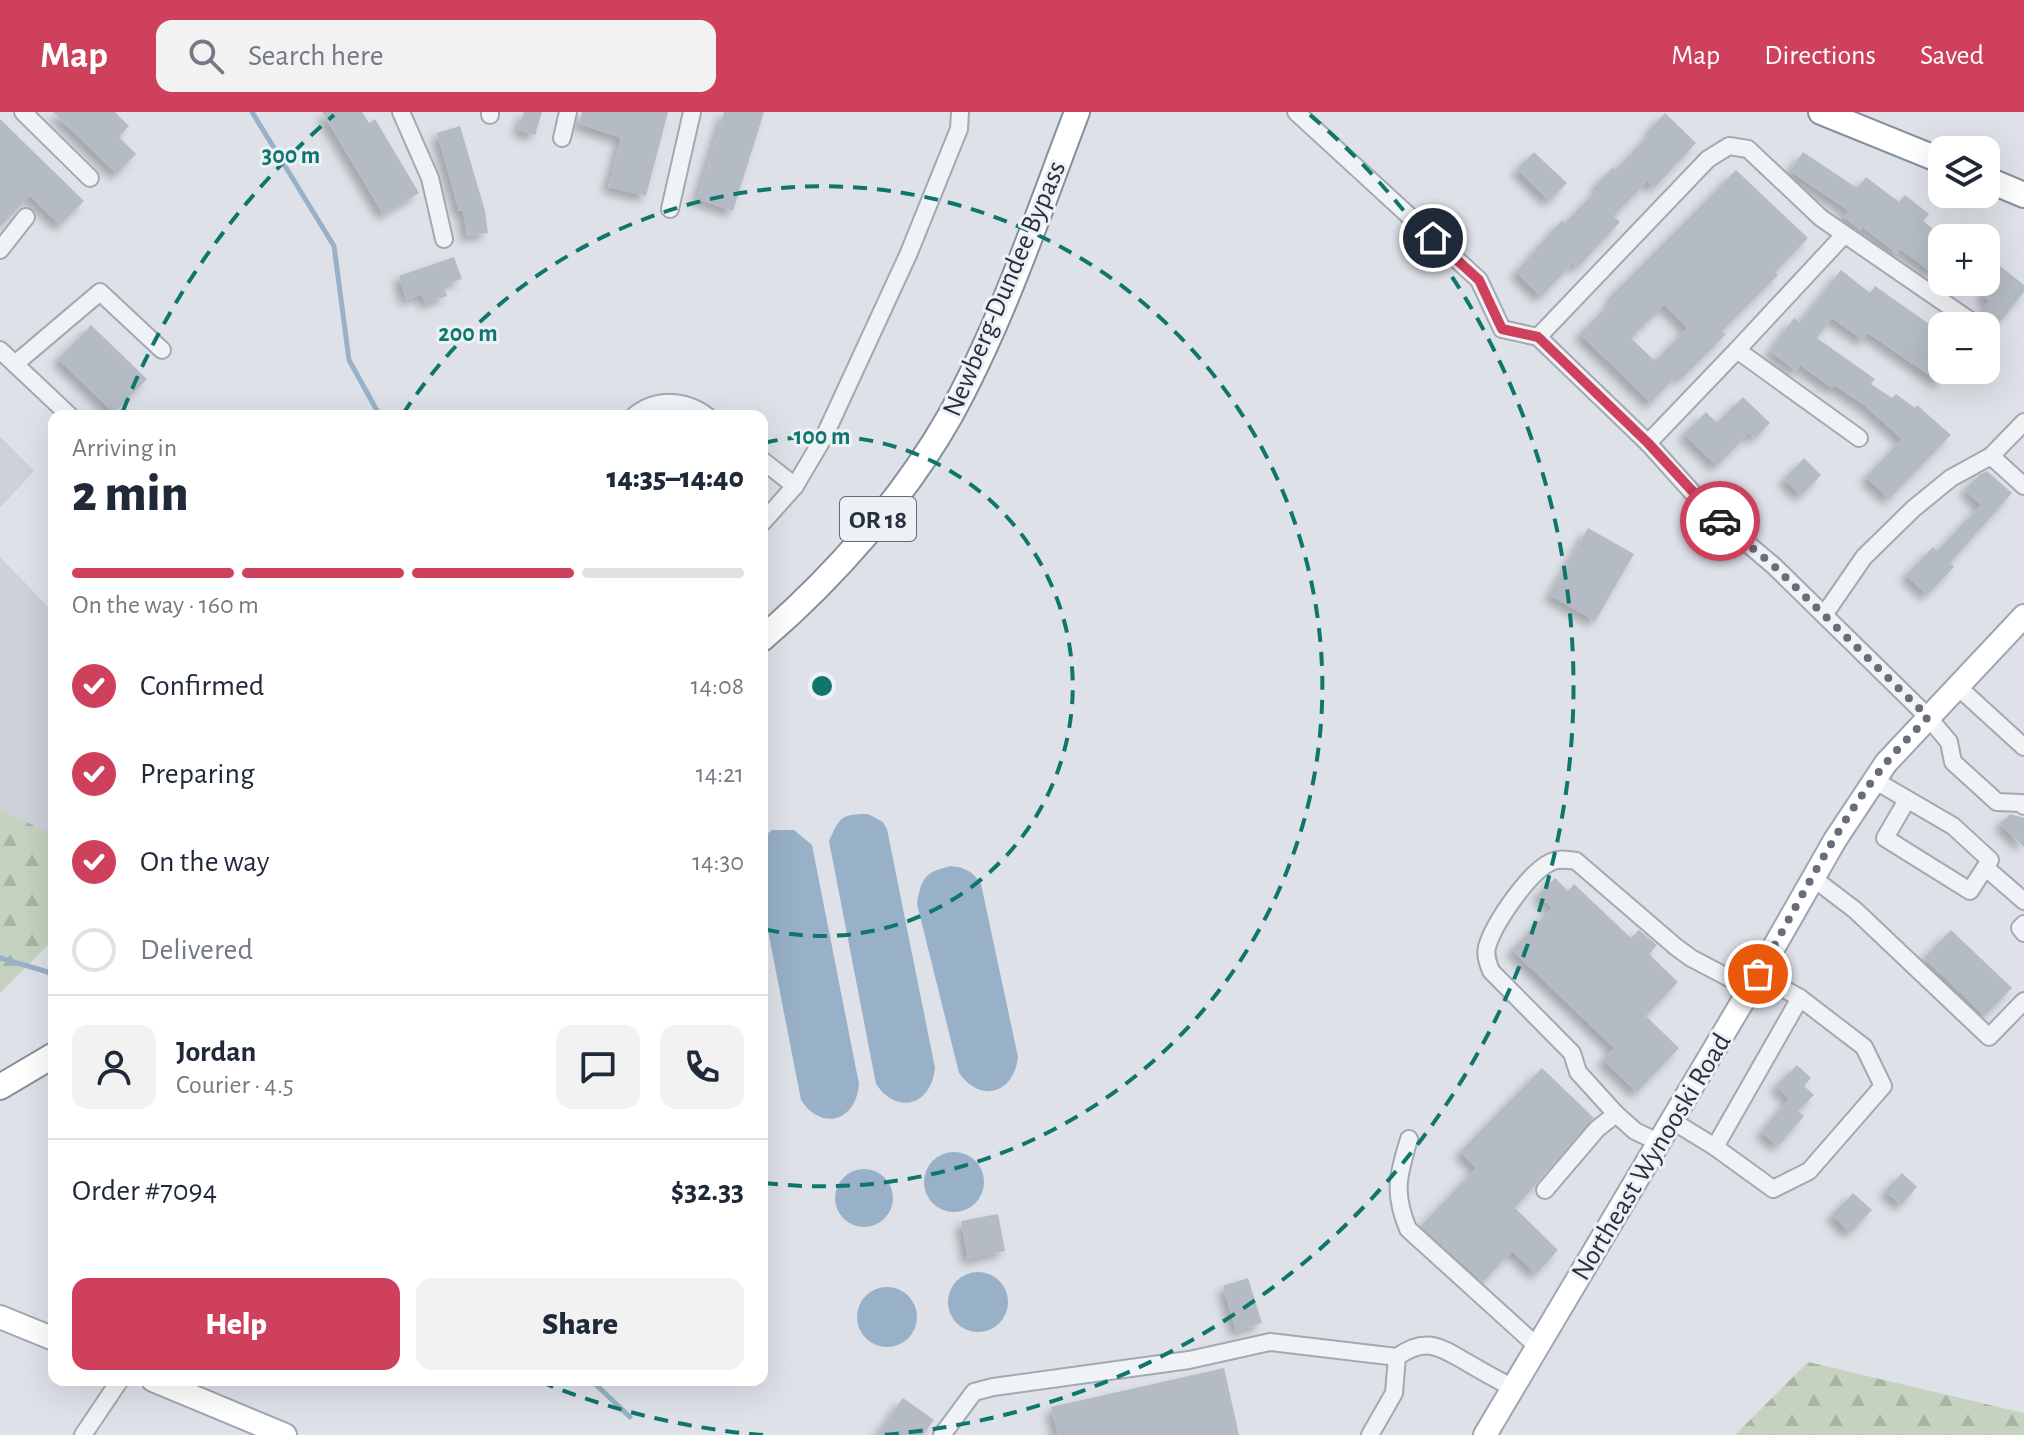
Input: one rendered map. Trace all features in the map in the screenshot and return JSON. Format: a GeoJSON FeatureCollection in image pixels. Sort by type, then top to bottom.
{"type":"FeatureCollection","features":[{"type":"Feature","properties":{"kind":"highway","name":"Newberg-Dundee Bypass"},"geometry":{"type":"LineString","coordinates":[[768,634],[844,561],[889,505],[949,417],[1007,293],[1077,112]]}},
{"type":"Feature","properties":{"kind":"highway"},"geometry":{"type":"LineString","coordinates":[[1821,112],[1928,155]]}},
{"type":"Feature","properties":{"kind":"highway"},"geometry":{"type":"LineString","coordinates":[[2000,185],[2024,195]]}},
{"type":"Feature","properties":{"kind":"highway"},"geometry":{"type":"LineString","coordinates":[[0,1087],[48,1059]]}},
{"type":"Feature","properties":{"kind":"main road","name":"Northeast Wynooski Road"},"geometry":{"type":"LineString","coordinates":[[1485,1435],[1813,878],[1874,780],[1928,717],[2024,616]]}},
{"type":"Feature","properties":{"kind":"main road"},"geometry":{"type":"LineString","coordinates":[[0,1317],[48,1337]]}},
{"type":"Feature","properties":{"kind":"main road"},"geometry":{"type":"LineString","coordinates":[[167,1386],[285,1435]]}},
{"type":"Feature","properties":{"kind":"street"},"geometry":{"type":"LineString","coordinates":[[23,112],[90,178]]}},
{"type":"Feature","properties":{"kind":"street"},"geometry":{"type":"LineString","coordinates":[[401,112],[430,178],[444,239]]}},
{"type":"Feature","properties":{"kind":"street"},"geometry":{"type":"LineString","coordinates":[[562,138],[568,112]]}},
{"type":"Feature","properties":{"kind":"street"},"geometry":{"type":"LineString","coordinates":[[670,209],[692,112]]}},
{"type":"Feature","properties":{"kind":"street"},"geometry":{"type":"LineString","coordinates":[[768,516],[795,486],[824,437],[908,255],[959,129],[960,112]]}},
{"type":"Feature","properties":{"kind":"street"},"geometry":{"type":"LineString","coordinates":[[1296,112],[1479,280],[1502,329],[1538,337],[1648,443],[1710,512],[1774,566],[1928,717],[1949,742],[1953,762],[1997,802],[2021,803],[2024,806]]}},
{"type":"Feature","properties":{"kind":"street"},"geometry":{"type":"LineString","coordinates":[[1538,337],[1708,159],[1729,146],[1748,149],[1821,218],[1957,312]]}},
{"type":"Feature","properties":{"kind":"street"},"geometry":{"type":"LineString","coordinates":[[0,250],[26,217]]}},
{"type":"Feature","properties":{"kind":"street"},"geometry":{"type":"LineString","coordinates":[[1648,443],[1844,235]]}},
{"type":"Feature","properties":{"kind":"street"},"geometry":{"type":"LineString","coordinates":[[15,364],[100,292],[162,350]]}},
{"type":"Feature","properties":{"kind":"street"},"geometry":{"type":"LineString","coordinates":[[0,350],[64,410]]}},
{"type":"Feature","properties":{"kind":"street"},"geometry":{"type":"LineString","coordinates":[[1737,350],[1859,438]]}},
{"type":"Feature","properties":{"kind":"street"},"geometry":{"type":"LineString","coordinates":[[643,410],[666,401],[699,410]]}},
{"type":"Feature","properties":{"kind":"street"},"geometry":{"type":"LineString","coordinates":[[1824,615],[1864,557],[1913,509],[1951,478],[1991,456],[2024,422]]}},
{"type":"Feature","properties":{"kind":"street"},"geometry":{"type":"LineString","coordinates":[[1991,456],[2023,483]]}},
{"type":"Feature","properties":{"kind":"street"},"geometry":{"type":"LineString","coordinates":[[768,465],[795,486]]}},
{"type":"Feature","properties":{"kind":"street"},"geometry":{"type":"LineString","coordinates":[[1957,686],[2024,747]]}},
{"type":"Feature","properties":{"kind":"street"},"geometry":{"type":"LineString","coordinates":[[1874,780],[1953,826],[1990,860],[1970,891],[1885,838],[1907,800]]}},
{"type":"Feature","properties":{"kind":"street"},"geometry":{"type":"LineString","coordinates":[[1658,1142],[1635,1131],[1616,1114],[1578,1072],[1572,1053],[1491,971],[1487,946],[1513,899],[1534,873],[1550,862],[1562,859],[1576,861],[1691,958],[1800,998],[1864,1047],[1883,1086],[1809,1171],[1773,1189],[1671,1120]]}},
{"type":"Feature","properties":{"kind":"street"},"geometry":{"type":"LineString","coordinates":[[1986,868],[2024,901]]}},
{"type":"Feature","properties":{"kind":"street"},"geometry":{"type":"LineString","coordinates":[[1813,878],[1855,910],[1989,1037],[2024,1001]]}},
{"type":"Feature","properties":{"kind":"street"},"geometry":{"type":"LineString","coordinates":[[2024,924],[2020,928],[2024,933]]}},
{"type":"Feature","properties":{"kind":"street"},"geometry":{"type":"LineString","coordinates":[[1715,1147],[1800,998]]}},
{"type":"Feature","properties":{"kind":"street"},"geometry":{"type":"LineString","coordinates":[[1545,1190],[1597,1129],[1616,1114]]}},
{"type":"Feature","properties":{"kind":"street"},"geometry":{"type":"LineString","coordinates":[[1409,1139],[1400,1171],[1398,1206],[1408,1229],[1538,1347]]}},
{"type":"Feature","properties":{"kind":"street"},"geometry":{"type":"LineString","coordinates":[[942,1435],[974,1392],[1189,1360],[1270,1342],[1397,1357],[1408,1349],[1431,1345],[1450,1351],[1513,1388]]}},
{"type":"Feature","properties":{"kind":"street"},"geometry":{"type":"LineString","coordinates":[[1370,1435],[1394,1393],[1397,1357]]}},
{"type":"Feature","properties":{"kind":"street"},"geometry":{"type":"LineString","coordinates":[[83,1435],[116,1386]]}},
{"type":"Feature","properties":{"kind":"shaded area"},"geometry":{"type":"Polygon","coordinates":[[[0,436],[34,471],[0,508],[0,436]]]}},
{"type":"Feature","properties":{"kind":"shaded area"},"geometry":{"type":"Polygon","coordinates":[[[0,557],[48,607],[48,832],[0,809],[0,557]]]}},
{"type":"Feature","properties":{"kind":"green space"},"geometry":{"type":"Polygon","coordinates":[[[0,809],[48,832],[48,945],[0,993],[0,809]]]}},
{"type":"Feature","properties":{"kind":"green space"},"geometry":{"type":"Polygon","coordinates":[[[1808,1362],[2024,1413],[2024,1435],[1735,1435],[1808,1362]]]}},
{"type":"Feature","properties":{"kind":"water"},"geometry":{"type":"Polygon","coordinates":[[[868,814],[883,822],[887,829],[935,1068],[927,1091],[912,1102],[894,1100],[876,1084],[829,841],[842,818],[868,814]]]}},
{"type":"Feature","properties":{"kind":"water"},"geometry":{"type":"Polygon","coordinates":[[[772,830],[794,830],[812,845],[859,1084],[852,1107],[837,1118],[818,1116],[801,1100],[768,931],[768,833],[772,830]]]}},
{"type":"Feature","properties":{"kind":"water"},"geometry":{"type":"Polygon","coordinates":[[[951,866],[968,871],[981,884],[1018,1057],[1010,1079],[995,1090],[977,1089],[959,1073],[917,904],[926,878],[935,871],[951,866]]]}},
{"type":"Feature","properties":{"kind":"water"},"geometry":{"type":"Polygon","coordinates":[[[954,1152],[966,1154],[975,1161],[982,1170],[982,1194],[975,1203],[966,1210],[954,1212],[942,1210],[933,1203],[926,1194],[924,1182],[926,1170],[933,1161],[942,1154],[954,1152]]]}},
{"type":"Feature","properties":{"kind":"water"},"geometry":{"type":"Polygon","coordinates":[[[864,1169],[885,1177],[893,1198],[885,1219],[864,1227],[843,1219],[835,1198],[843,1177],[864,1169]]]}},
{"type":"Feature","properties":{"kind":"water"},"geometry":{"type":"Polygon","coordinates":[[[978,1272],[990,1274],[999,1281],[1006,1290],[1006,1314],[999,1323],[990,1330],[978,1332],[966,1330],[957,1323],[950,1314],[948,1302],[950,1290],[957,1281],[966,1274],[978,1272]]]}},
{"type":"Feature","properties":{"kind":"water"},"geometry":{"type":"Polygon","coordinates":[[[887,1287],[899,1289],[908,1296],[915,1305],[915,1329],[908,1338],[899,1345],[887,1347],[875,1345],[866,1338],[859,1329],[857,1317],[859,1305],[866,1296],[875,1289],[887,1287]]]}},
{"type":"Feature","properties":{"kind":"building"},"geometry":{"type":"Polygon","coordinates":[[[53,112],[115,112],[129,126],[119,137],[136,154],[117,174],[53,112]]]}},
{"type":"Feature","properties":{"kind":"building"},"geometry":{"type":"Polygon","coordinates":[[[322,112],[362,112],[369,123],[375,119],[419,193],[383,214],[322,112]]]}},
{"type":"Feature","properties":{"kind":"building"},"geometry":{"type":"Polygon","coordinates":[[[524,112],[542,112],[535,135],[518,130],[524,112]]]}},
{"type":"Feature","properties":{"kind":"building"},"geometry":{"type":"Polygon","coordinates":[[[582,112],[668,112],[646,196],[608,187],[621,138],[579,124],[582,112]]]}},
{"type":"Feature","properties":{"kind":"building"},"geometry":{"type":"Polygon","coordinates":[[[724,112],[764,112],[733,211],[697,199],[724,112]]]}},
{"type":"Feature","properties":{"kind":"building"},"geometry":{"type":"Polygon","coordinates":[[[1665,113],[1696,143],[1654,188],[1648,181],[1614,216],[1620,222],[1578,267],[1573,263],[1541,297],[1516,272],[1562,220],[1565,223],[1599,188],[1596,185],[1613,167],[1615,170],[1652,132],[1650,129],[1665,113]]]}},
{"type":"Feature","properties":{"kind":"building"},"geometry":{"type":"Polygon","coordinates":[[[0,119],[84,201],[60,225],[30,196],[0,227],[0,119]]]}},
{"type":"Feature","properties":{"kind":"building"},"geometry":{"type":"Polygon","coordinates":[[[460,126],[485,211],[488,233],[467,236],[463,210],[459,211],[437,133],[460,126]]]}},
{"type":"Feature","properties":{"kind":"building"},"geometry":{"type":"Polygon","coordinates":[[[1534,152],[1567,183],[1549,201],[1517,169],[1534,152]]]}},
{"type":"Feature","properties":{"kind":"building"},"geometry":{"type":"Polygon","coordinates":[[[1803,152],[1857,188],[1866,177],[1899,202],[1905,195],[1929,214],[1923,221],[1928,225],[1928,270],[1900,249],[1897,254],[1863,227],[1861,230],[1844,217],[1849,211],[1790,171],[1803,152]]]}},
{"type":"Feature","properties":{"kind":"building"},"geometry":{"type":"Polygon","coordinates":[[[1736,170],[1808,238],[1775,272],[1778,275],[1722,331],[1726,334],[1682,378],[1678,374],[1651,403],[1580,334],[1613,300],[1610,297],[1736,170]],[[1664,305],[1631,338],[1655,361],[1687,328],[1664,305]]]}},
{"type":"Feature","properties":{"kind":"building"},"geometry":{"type":"Polygon","coordinates":[[[454,257],[462,279],[443,285],[447,296],[425,303],[422,294],[406,300],[399,276],[454,257]]]}},
{"type":"Feature","properties":{"kind":"building"},"geometry":{"type":"Polygon","coordinates":[[[2000,266],[2024,285],[2024,292],[2000,322],[2000,312],[1983,309],[1989,301],[1983,296],[2000,296],[2000,266]]]}},
{"type":"Feature","properties":{"kind":"building"},"geometry":{"type":"Polygon","coordinates":[[[1841,270],[1870,293],[1875,286],[1928,323],[1928,374],[1868,333],[1863,340],[1832,318],[1817,338],[1875,379],[1871,384],[1892,398],[1896,394],[1915,408],[1917,405],[1951,435],[1889,499],[1866,477],[1902,439],[1864,405],[1834,385],[1832,388],[1800,365],[1796,371],[1770,351],[1794,318],[1800,322],[1841,270]]]}},
{"type":"Feature","properties":{"kind":"building"},"geometry":{"type":"Polygon","coordinates":[[[91,325],[147,379],[117,410],[111,410],[58,359],[91,325]]]}},
{"type":"Feature","properties":{"kind":"building"},"geometry":{"type":"Polygon","coordinates":[[[1743,397],[1770,423],[1755,438],[1749,433],[1717,466],[1684,434],[1706,412],[1717,423],[1743,397]]]}},
{"type":"Feature","properties":{"kind":"building"},"geometry":{"type":"Polygon","coordinates":[[[1804,458],[1821,475],[1801,496],[1784,479],[1804,458]]]}},
{"type":"Feature","properties":{"kind":"building"},"geometry":{"type":"Polygon","coordinates":[[[1987,471],[2012,493],[1950,563],[1954,567],[1927,595],[1906,575],[1933,547],[1937,551],[1981,505],[1965,490],[1987,471]]]}},
{"type":"Feature","properties":{"kind":"building"},"geometry":{"type":"Polygon","coordinates":[[[1588,528],[1634,554],[1595,621],[1550,595],[1588,528]]]}},
{"type":"Feature","properties":{"kind":"building"},"geometry":{"type":"Polygon","coordinates":[[[2010,814],[2024,818],[2024,847],[2000,824],[2010,814]]]}},
{"type":"Feature","properties":{"kind":"building"},"geometry":{"type":"Polygon","coordinates":[[[1555,878],[1568,891],[1574,884],[1631,938],[1639,930],[1657,945],[1649,954],[1678,982],[1646,1016],[1679,1048],[1637,1092],[1603,1060],[1614,1048],[1512,950],[1552,908],[1538,895],[1555,878]]]}},
{"type":"Feature","properties":{"kind":"building"},"geometry":{"type":"Polygon","coordinates":[[[1951,930],[2012,988],[1985,1016],[1924,958],[1951,930]]]}},
{"type":"Feature","properties":{"kind":"building"},"geometry":{"type":"Polygon","coordinates":[[[1797,1065],[1811,1078],[1804,1086],[1814,1095],[1798,1111],[1804,1116],[1778,1146],[1761,1132],[1789,1099],[1776,1086],[1797,1065]]]}},
{"type":"Feature","properties":{"kind":"building"},"geometry":{"type":"Polygon","coordinates":[[[1542,1068],[1594,1118],[1515,1208],[1558,1250],[1536,1274],[1512,1251],[1483,1282],[1421,1226],[1476,1168],[1460,1152],[1542,1068]]]}},
{"type":"Feature","properties":{"kind":"building"},"geometry":{"type":"Polygon","coordinates":[[[1902,1173],[1917,1187],[1901,1205],[1885,1191],[1902,1173]]]}},
{"type":"Feature","properties":{"kind":"building"},"geometry":{"type":"Polygon","coordinates":[[[1853,1193],[1872,1210],[1850,1233],[1832,1215],[1853,1193]]]}},
{"type":"Feature","properties":{"kind":"building"},"geometry":{"type":"Polygon","coordinates":[[[998,1214],[1005,1251],[968,1259],[961,1221],[998,1214]]]}},
{"type":"Feature","properties":{"kind":"building"},"geometry":{"type":"Polygon","coordinates":[[[1248,1278],[1262,1323],[1236,1331],[1223,1286],[1248,1278]]]}},
{"type":"Feature","properties":{"kind":"building"},"geometry":{"type":"Polygon","coordinates":[[[1224,1368],[1239,1435],[1058,1435],[1051,1407],[1224,1368]]]}},
{"type":"Feature","properties":{"kind":"building"},"geometry":{"type":"Polygon","coordinates":[[[903,1398],[934,1420],[923,1435],[877,1435],[903,1398]]]}},
{"type":"Feature","properties":{"kind":"waterway"},"geometry":{"type":"LineString","coordinates":[[252,112],[334,246],[349,360],[377,410]]}},
{"type":"Feature","properties":{"kind":"waterway"},"geometry":{"type":"LineString","coordinates":[[0,958],[48,972]]}},
{"type":"Feature","properties":{"kind":"waterway"},"geometry":{"type":"LineString","coordinates":[[597,1386],[630,1417]]}},
{"type":"Feature","properties":{"kind":"way so far"},"geometry":{"type":"LineString","coordinates":[[1720,521],[1774,566],[1928,717],[1874,780],[1835,840],[1758,974]]}},
{"type":"Feature","properties":{"kind":"route"},"geometry":{"type":"LineString","coordinates":[[1433,238],[1479,280],[1502,329],[1538,337],[1648,443],[1720,521]]}}]}
